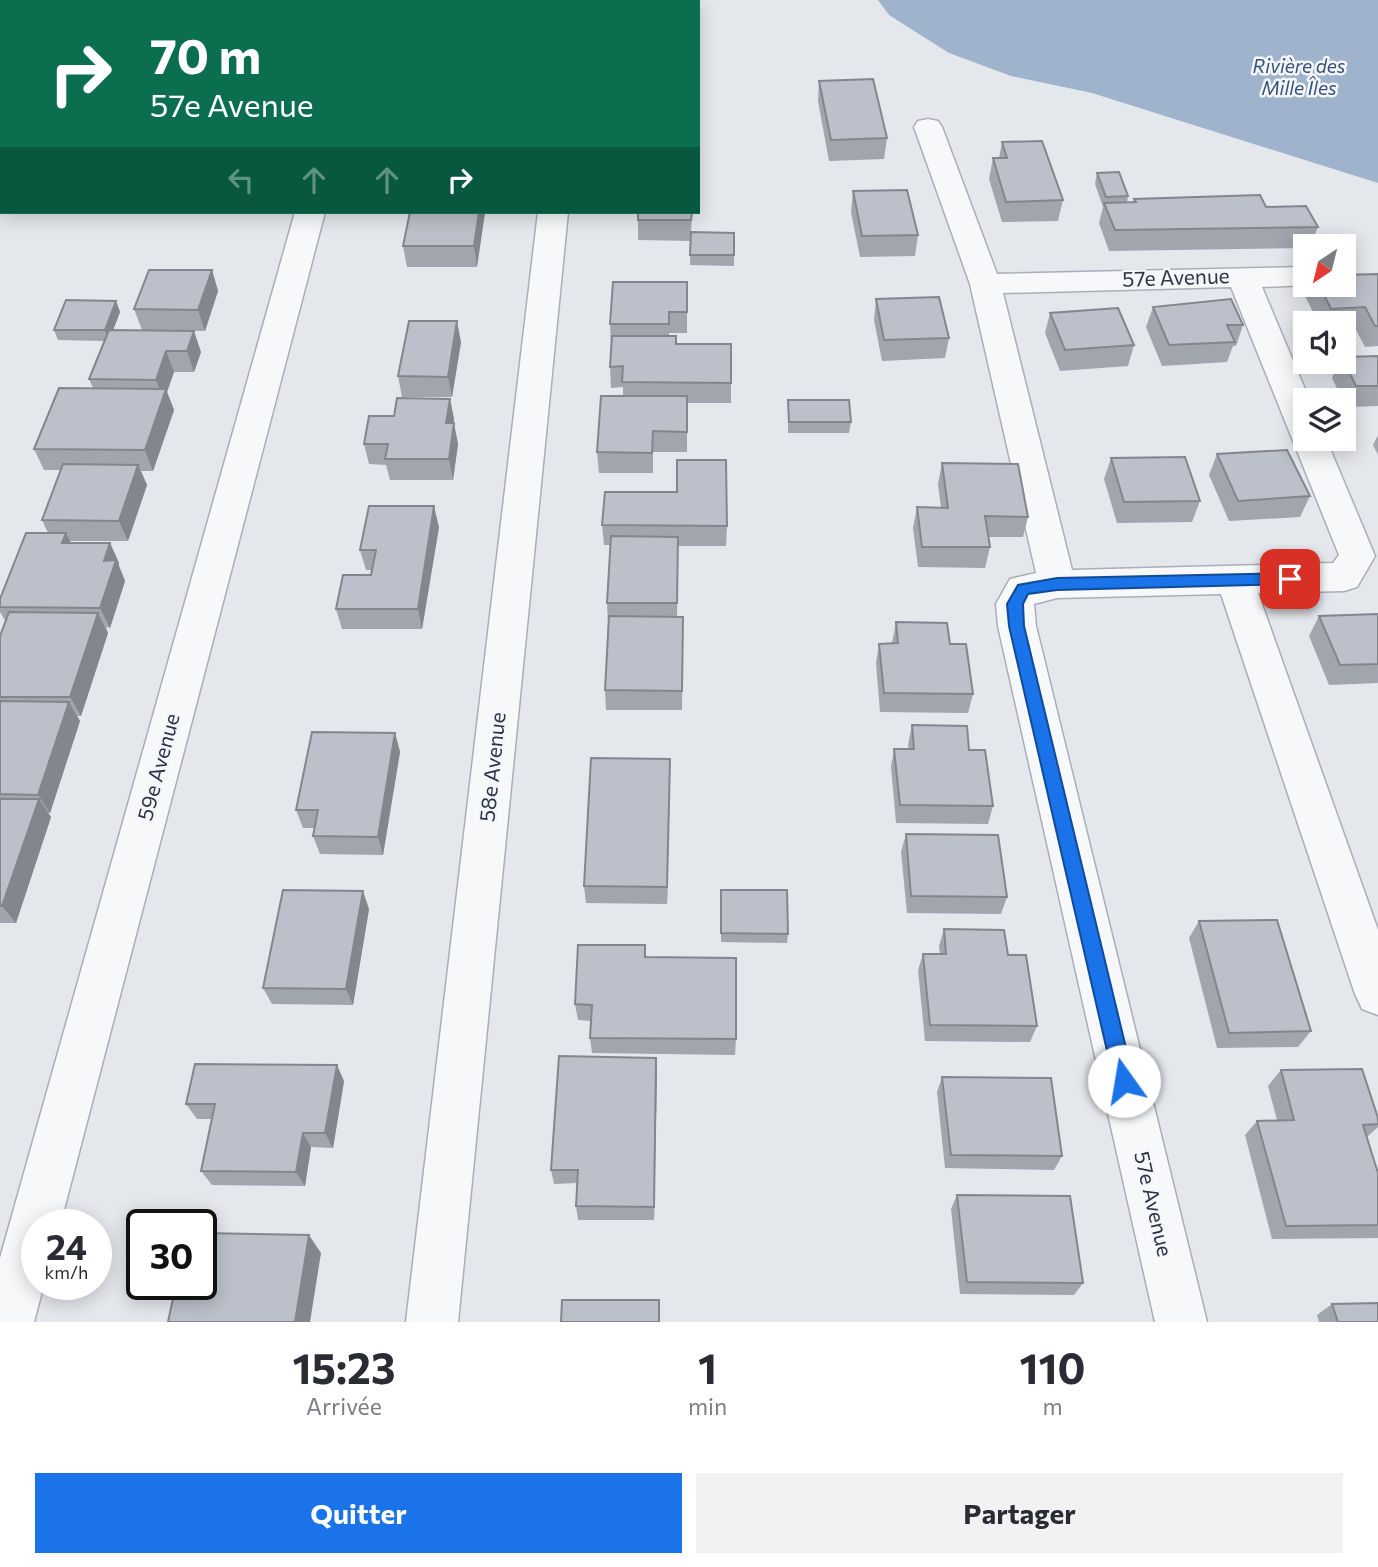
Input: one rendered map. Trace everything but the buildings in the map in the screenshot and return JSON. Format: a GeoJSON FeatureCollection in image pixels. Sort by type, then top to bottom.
{"type":"FeatureCollection","features":[{"type":"Feature","properties":{"kind":"street"},"geometry":{"type":"LineString","coordinates":[[928,127],[985,284],[1057,584]]}},
{"type":"Feature","properties":{"kind":"street","name":"59e Avenue"},"geometry":{"type":"LineString","coordinates":[[8,1322],[309,214]]}},
{"type":"Feature","properties":{"kind":"street","name":"58e Avenue"},"geometry":{"type":"LineString","coordinates":[[432,1322],[553,214]]}},
{"type":"Feature","properties":{"kind":"street"},"geometry":{"type":"LineString","coordinates":[[1242,276],[1293,276]]}},
{"type":"Feature","properties":{"kind":"street","name":"57e Avenue"},"geometry":{"type":"LineString","coordinates":[[985,284],[1242,276],[1293,399]]}},
{"type":"Feature","properties":{"kind":"street","name":"57e Avenue"},"geometry":{"type":"LineString","coordinates":[[1181,1322],[1017,626],[1015,604],[1023,589],[1057,584],[1344,577],[1357,556],[1314,451]]}},
{"type":"Feature","properties":{"kind":"street"},"geometry":{"type":"LineString","coordinates":[[1235,580],[1378,994]]}},
{"type":"Feature","properties":{"kind":"water","name":"Rivière des Mille Îles"},"geometry":{"type":"Polygon","coordinates":[[[878,0],[1378,0],[1378,183],[1092,93],[1011,76],[949,53],[889,15],[878,0]]]}},
{"type":"Feature","properties":{"kind":"route"},"geometry":{"type":"LineString","coordinates":[[1124,1081],[1017,626],[1015,604],[1023,589],[1057,584],[1290,579]]}}]}
